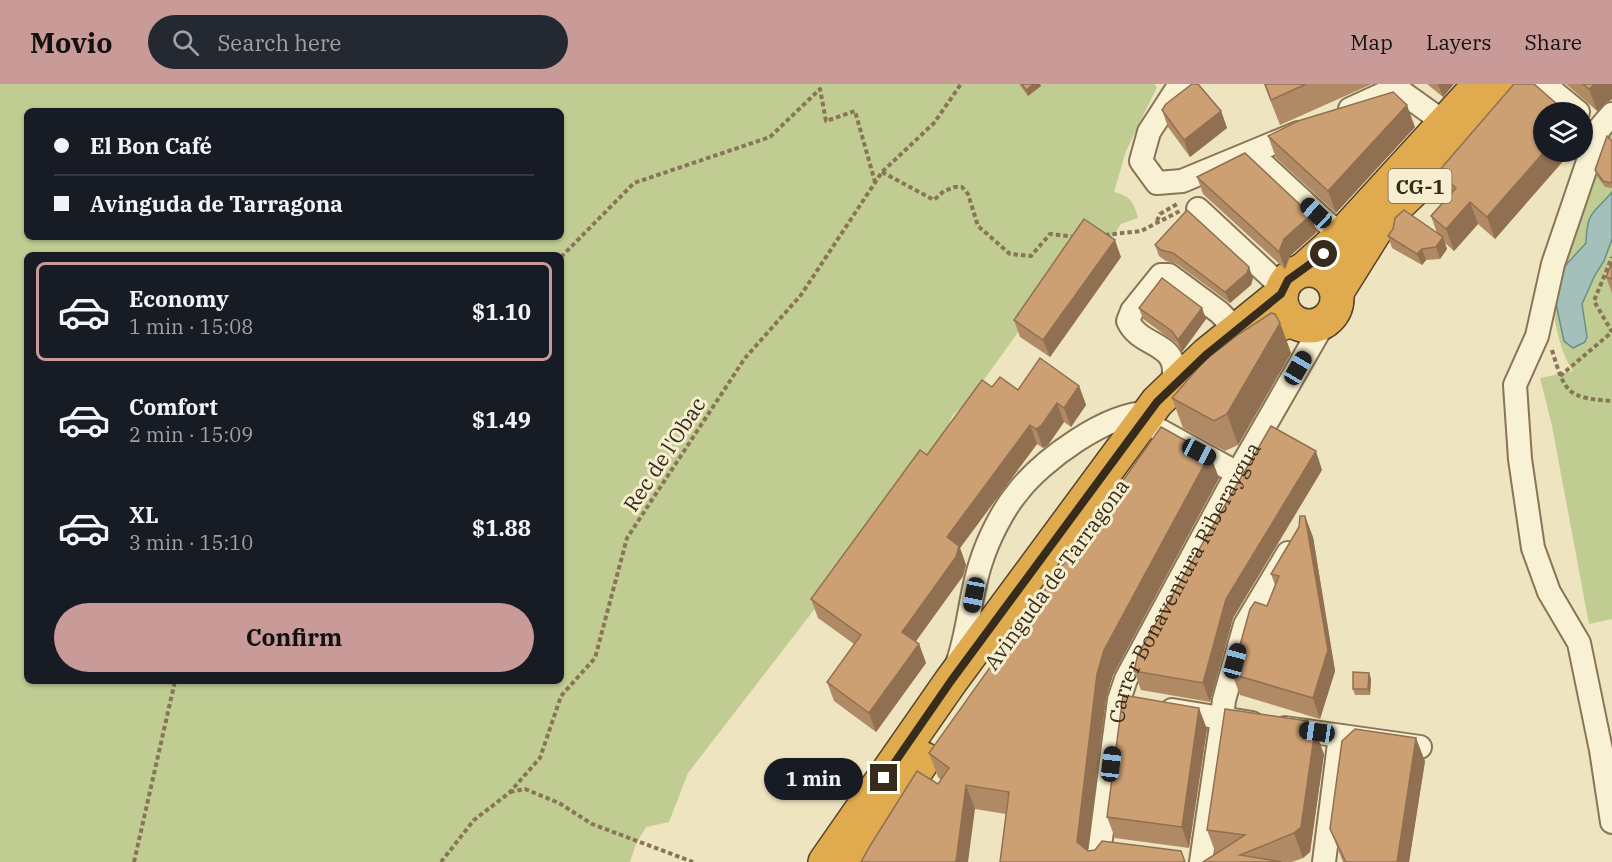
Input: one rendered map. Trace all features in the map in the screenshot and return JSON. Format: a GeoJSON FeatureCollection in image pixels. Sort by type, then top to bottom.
{"type":"FeatureCollection","features":[{"type":"Feature","properties":{"kind":"highway","name":"Avinguda de Tarragona"},"geometry":{"type":"LineString","coordinates":[[855,862],[1154,422],[1171,388],[1237,330],[1290,293],[1480,84]]}},
{"type":"Feature","properties":{"kind":"highway","name":"CG-1"},"geometry":{"type":"LineString","coordinates":[[1331,307],[1382,220],[1434,172],[1512,84]]}},
{"type":"Feature","properties":{"kind":"highway"},"geometry":{"type":"LineString","coordinates":[[1321,272],[1328,277],[1331,307],[1308,326],[1290,293],[1321,272]]}},
{"type":"Feature","properties":{"kind":"highway","name":"Avinguda de Tarragona"},"geometry":{"type":"LineString","coordinates":[[825,862],[951,681],[1154,422],[1212,372],[1273,327],[1290,293]]}},
{"type":"Feature","properties":{"kind":"street"},"geometry":{"type":"LineString","coordinates":[[1179,84],[1149,132],[1141,161],[1157,183],[1182,181],[1209,172],[1398,86],[1445,123]]}},
{"type":"Feature","properties":{"kind":"street"},"geometry":{"type":"LineString","coordinates":[[1544,84],[1566,102]]}},
{"type":"Feature","properties":{"kind":"street"},"geometry":{"type":"LineString","coordinates":[[1598,120],[1553,264],[1537,336],[1515,385],[1525,503],[1533,548],[1549,592],[1579,642],[1601,750],[1612,822]]}},
{"type":"Feature","properties":{"kind":"street"},"geometry":{"type":"LineString","coordinates":[[1264,165],[1341,236]]}},
{"type":"Feature","properties":{"kind":"street"},"geometry":{"type":"LineString","coordinates":[[1198,209],[1290,293]]}},
{"type":"Feature","properties":{"kind":"street"},"geometry":{"type":"LineString","coordinates":[[1171,388],[1175,373],[1170,356],[1131,327],[1128,321],[1132,311],[1161,275],[1169,275],[1219,312],[1237,330]]}},
{"type":"Feature","properties":{"kind":"street","name":"Carrer Bonaventura Riberaygua"},"geometry":{"type":"LineString","coordinates":[[1106,855],[1119,700],[1126,679],[1163,606],[1331,307]]}},
{"type":"Feature","properties":{"kind":"street"},"geometry":{"type":"LineString","coordinates":[[951,681],[965,639],[981,562],[1017,493],[1049,461],[1088,434],[1123,418],[1154,422],[1238,473]]}},
{"type":"Feature","properties":{"kind":"street"},"geometry":{"type":"LineString","coordinates":[[1191,862],[1224,700],[1245,626],[1295,542]]}},
{"type":"Feature","properties":{"kind":"street"},"geometry":{"type":"LineString","coordinates":[[1119,700],[1221,722],[1420,747]]}},
{"type":"Feature","properties":{"kind":"street"},"geometry":{"type":"LineString","coordinates":[[1323,862],[1340,736]]}},
{"type":"Feature","properties":{"kind":"path","name":"Rec de l'Obac"},"geometry":{"type":"LineString","coordinates":[[441,862],[474,820],[509,793],[540,758],[561,696],[595,658],[627,538],[746,358],[801,295],[882,172],[934,123],[961,84]]}},
{"type":"Feature","properties":{"kind":"path"},"geometry":{"type":"LineString","coordinates":[[564,254],[634,183],[770,137],[820,89],[826,121],[855,111],[875,183]]}},
{"type":"Feature","properties":{"kind":"path"},"geometry":{"type":"LineString","coordinates":[[882,172],[934,200],[944,191],[962,187],[968,194],[978,226],[1010,254],[1031,256],[1050,234],[1085,238]]}},
{"type":"Feature","properties":{"kind":"path"},"geometry":{"type":"LineString","coordinates":[[1100,234],[1141,231],[1184,210],[1198,209]]}},
{"type":"Feature","properties":{"kind":"path"},"geometry":{"type":"LineString","coordinates":[[1560,376],[1612,332],[1594,301],[1612,257]]}},
{"type":"Feature","properties":{"kind":"path"},"geometry":{"type":"LineString","coordinates":[[1543,312],[1565,388],[1573,395],[1583,399],[1612,401]]}},
{"type":"Feature","properties":{"kind":"path"},"geometry":{"type":"LineString","coordinates":[[134,862],[174,684]]}},
{"type":"Feature","properties":{"kind":"path"},"geometry":{"type":"LineString","coordinates":[[509,793],[525,789],[559,803],[592,824],[693,862]]}},
{"type":"Feature","properties":{"kind":"green space"},"geometry":{"type":"Polygon","coordinates":[[[0,84],[1154,84],[1157,87],[1126,151],[1114,192],[1130,200],[1138,218],[1121,224],[1109,242],[1090,232],[968,402],[953,415],[935,453],[688,773],[669,822],[646,827],[636,844],[630,862],[0,862],[0,84]]]}},
{"type":"Feature","properties":{"kind":"green space"},"geometry":{"type":"Polygon","coordinates":[[[1612,131],[1612,619],[1589,624],[1552,426],[1540,378],[1573,371],[1564,355],[1558,335],[1553,296],[1606,142],[1612,131]]]}},
{"type":"Feature","properties":{"kind":"water"},"geometry":{"type":"Polygon","coordinates":[[[1612,192],[1612,239],[1604,261],[1582,304],[1587,337],[1585,342],[1573,348],[1564,341],[1556,304],[1564,267],[1586,243],[1588,224],[1592,214],[1612,192]]]}},
{"type":"Feature","properties":{"kind":"building"},"geometry":{"type":"Polygon","coordinates":[[[1022,84],[1034,84],[1026,90],[1022,84]]]}},
{"type":"Feature","properties":{"kind":"building"},"geometry":{"type":"Polygon","coordinates":[[[1192,84],[1198,84],[1221,111],[1184,140],[1162,110],[1166,104],[1192,84]]]}},
{"type":"Feature","properties":{"kind":"building"},"geometry":{"type":"Polygon","coordinates":[[[1265,84],[1306,84],[1271,100],[1265,84]]]}},
{"type":"Feature","properties":{"kind":"building"},"geometry":{"type":"Polygon","coordinates":[[[1514,84],[1534,84],[1555,102],[1533,102],[1533,162],[1535,162],[1487,217],[1470,202],[1446,229],[1431,216],[1456,188],[1438,172],[1514,84]]]}},
{"type":"Feature","properties":{"kind":"building"},"geometry":{"type":"Polygon","coordinates":[[[1583,84],[1595,84],[1589,89],[1583,84]]]}},
{"type":"Feature","properties":{"kind":"building"},"geometry":{"type":"Polygon","coordinates":[[[1393,92],[1407,105],[1328,191],[1268,136],[1298,121],[1393,92]]]}},
{"type":"Feature","properties":{"kind":"building"},"geometry":{"type":"Polygon","coordinates":[[[1607,136],[1612,141],[1611,183],[1603,181],[1595,170],[1607,136]]]}},
{"type":"Feature","properties":{"kind":"building"},"geometry":{"type":"Polygon","coordinates":[[[1245,153],[1311,215],[1284,239],[1279,252],[1197,177],[1245,153]]]}},
{"type":"Feature","properties":{"kind":"building"},"geometry":{"type":"Polygon","coordinates":[[[1187,210],[1249,267],[1247,273],[1225,292],[1173,253],[1161,250],[1155,245],[1187,210]]]}},
{"type":"Feature","properties":{"kind":"building"},"geometry":{"type":"Polygon","coordinates":[[[1404,210],[1443,237],[1436,247],[1422,249],[1417,254],[1388,236],[1393,229],[1395,218],[1404,210]]]}},
{"type":"Feature","properties":{"kind":"building"},"geometry":{"type":"Polygon","coordinates":[[[1084,219],[1115,240],[1043,340],[1014,320],[1084,219]]]}},
{"type":"Feature","properties":{"kind":"building"},"geometry":{"type":"Polygon","coordinates":[[[1612,262],[1612,279],[1606,277],[1612,262]]]}},
{"type":"Feature","properties":{"kind":"building"},"geometry":{"type":"Polygon","coordinates":[[[1162,278],[1202,308],[1178,340],[1172,331],[1139,308],[1162,278]]]}},
{"type":"Feature","properties":{"kind":"building"},"geometry":{"type":"Polygon","coordinates":[[[1271,313],[1275,314],[1280,323],[1227,414],[1214,421],[1172,398],[1204,361],[1271,313]]]}},
{"type":"Feature","properties":{"kind":"building"},"geometry":{"type":"Polygon","coordinates":[[[1040,358],[1079,386],[1064,408],[1057,403],[1041,426],[1036,429],[1030,425],[947,537],[959,546],[956,557],[902,632],[919,644],[869,713],[827,682],[861,635],[811,599],[920,450],[927,455],[982,380],[992,387],[1000,377],[1018,390],[1040,358]]]}},
{"type":"Feature","properties":{"kind":"building"},"geometry":{"type":"Polygon","coordinates":[[[1271,426],[1316,451],[1226,599],[1203,683],[1134,671],[1138,654],[1271,426]]]}},
{"type":"Feature","properties":{"kind":"building"},"geometry":{"type":"Polygon","coordinates":[[[1161,427],[1210,454],[1104,650],[1097,674],[1077,842],[1088,851],[1095,850],[1102,841],[1181,851],[1185,862],[1000,862],[1009,792],[966,785],[956,862],[861,862],[917,771],[938,784],[949,768],[929,753],[1161,427]]]}},
{"type":"Feature","properties":{"kind":"building"},"geometry":{"type":"Polygon","coordinates":[[[1300,516],[1305,516],[1328,650],[1313,698],[1232,674],[1250,609],[1255,602],[1267,606],[1279,576],[1271,574],[1299,527],[1300,516]]]}},
{"type":"Feature","properties":{"kind":"building"},"geometry":{"type":"Polygon","coordinates":[[[1353,672],[1369,673],[1368,689],[1353,689],[1353,672]]]}},
{"type":"Feature","properties":{"kind":"building"},"geometry":{"type":"Polygon","coordinates":[[[1123,695],[1199,708],[1182,827],[1107,817],[1123,695]]]}},
{"type":"Feature","properties":{"kind":"building"},"geometry":{"type":"Polygon","coordinates":[[[1225,709],[1308,721],[1315,730],[1301,827],[1294,833],[1240,855],[1282,862],[1203,862],[1245,835],[1207,830],[1225,709]]]}},
{"type":"Feature","properties":{"kind":"building"},"geometry":{"type":"Polygon","coordinates":[[[1355,729],[1416,738],[1397,862],[1346,862],[1330,829],[1342,741],[1355,729]]]}},
{"type":"Feature","properties":{"kind":"route"},"geometry":{"type":"LineString","coordinates":[[884,778],[951,681],[1157,402],[1207,354],[1281,294],[1294,274],[1311,265],[1324,254]]}}]}
